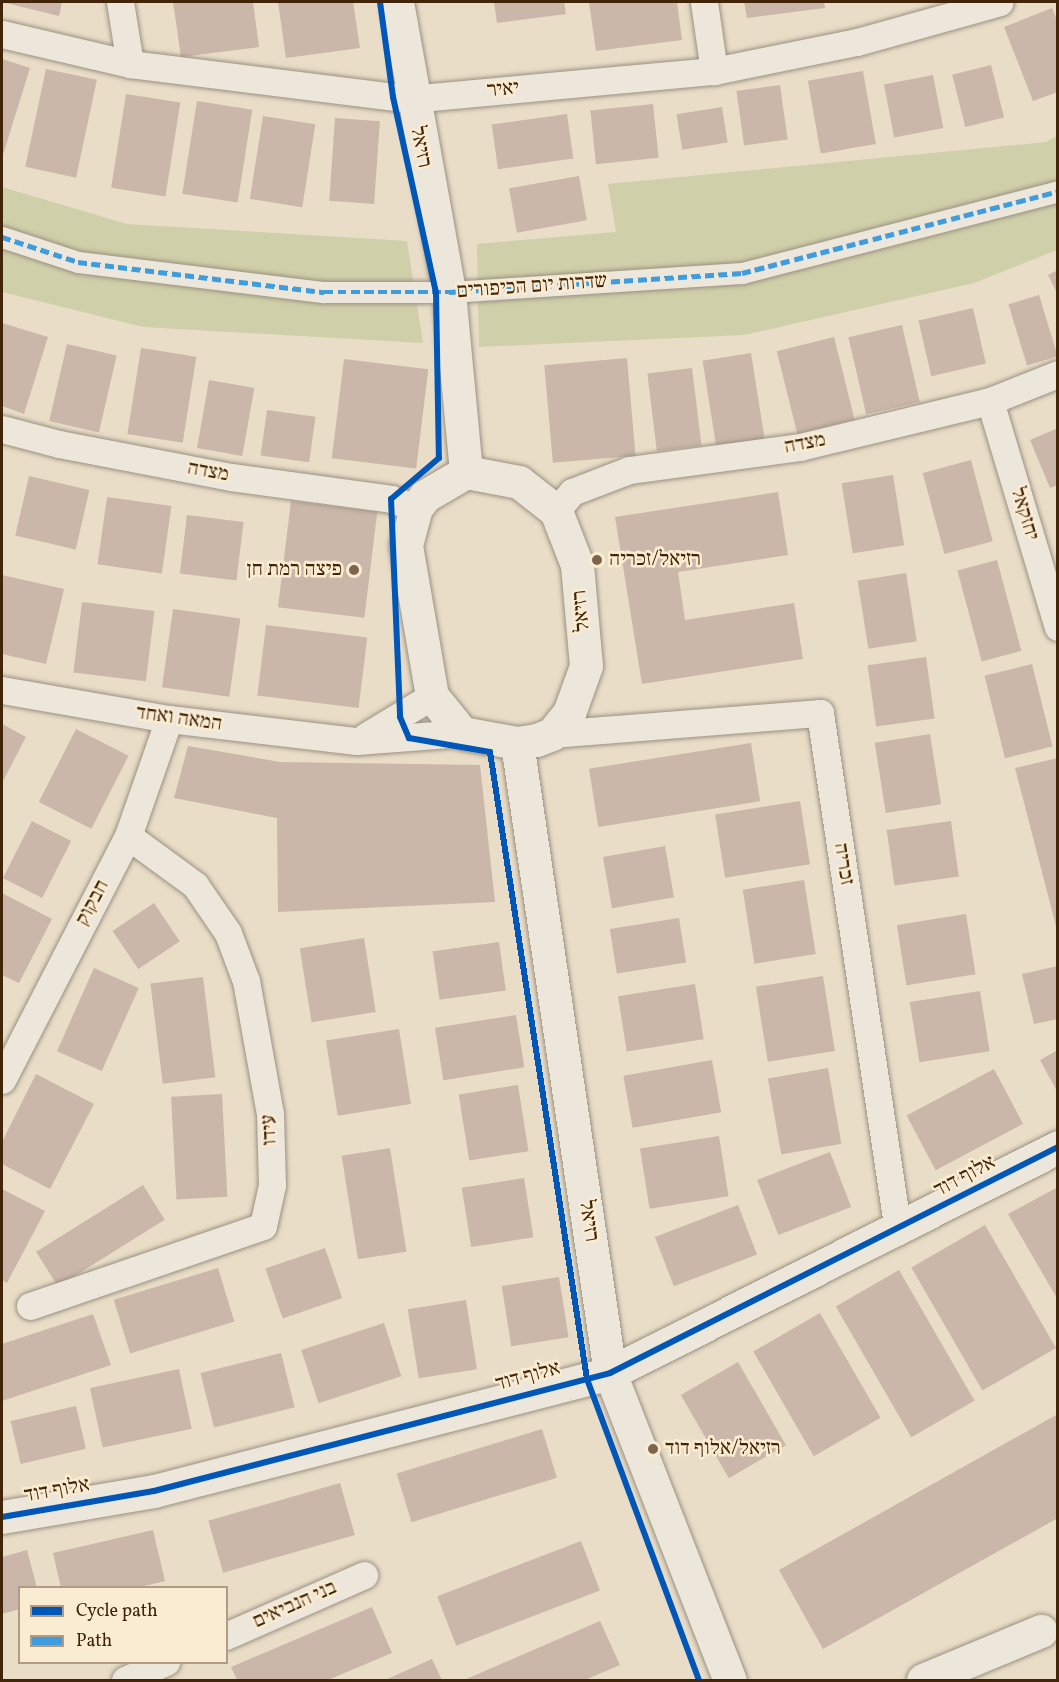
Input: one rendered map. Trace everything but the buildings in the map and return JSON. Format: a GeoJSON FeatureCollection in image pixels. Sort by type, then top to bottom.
{"type":"FeatureCollection","features":[{"type":"Feature","properties":{"kind":"street"},"geometry":{"type":"LineString","coordinates":[[120,2],[130,64]]}},
{"type":"Feature","properties":{"kind":"street","name":"רזיאל"},"geometry":{"type":"LineString","coordinates":[[397,2],[410,99],[449,292],[466,472]]}},
{"type":"Feature","properties":{"kind":"street"},"geometry":{"type":"LineString","coordinates":[[704,2],[714,71]]}},
{"type":"Feature","properties":{"kind":"street","name":"יאיר"},"geometry":{"type":"LineString","coordinates":[[2,34],[130,64],[410,99],[714,71],[1000,2]]}},
{"type":"Feature","properties":{"kind":"street","name":"שדרות יום הכיפורים"},"geometry":{"type":"LineString","coordinates":[[2,237],[90,263],[324,292],[449,292],[742,273],[1058,191]]}},
{"type":"Feature","properties":{"kind":"street","name":"מצדה"},"geometry":{"type":"LineString","coordinates":[[556,511],[572,492],[629,470],[801,447],[990,402],[1058,374]]}},
{"type":"Feature","properties":{"kind":"street","name":"יחזקאל"},"geometry":{"type":"LineString","coordinates":[[990,402],[1058,627]]}},
{"type":"Feature","properties":{"kind":"street","name":"מצדה"},"geometry":{"type":"LineString","coordinates":[[2,429],[70,447],[231,477],[391,499],[416,508]]}},
{"type":"Feature","properties":{"kind":"street"},"geometry":{"type":"LineString","coordinates":[[556,511],[519,482],[466,472],[440,484],[416,508],[406,545],[432,696],[462,733],[517,743],[560,724]]}},
{"type":"Feature","properties":{"kind":"street","name":"רזיאל"},"geometry":{"type":"LineString","coordinates":[[556,511],[584,600],[586,666],[560,724]]}},
{"type":"Feature","properties":{"kind":"street","name":"המאה ואחד"},"geometry":{"type":"LineString","coordinates":[[2,690],[169,719],[357,741],[462,733]]}},
{"type":"Feature","properties":{"kind":"street"},"geometry":{"type":"LineString","coordinates":[[357,741],[432,696]]}},
{"type":"Feature","properties":{"kind":"street","name":"זכריה"},"geometry":{"type":"LineString","coordinates":[[560,724],[602,731],[820,713],[898,1231]]}},
{"type":"Feature","properties":{"kind":"street","name":"חבקוק"},"geometry":{"type":"LineString","coordinates":[[2,1080],[128,836],[169,719]]}},
{"type":"Feature","properties":{"kind":"street","name":"רזיאל"},"geometry":{"type":"LineString","coordinates":[[517,743],[610,1373],[730,1680]]}},
{"type":"Feature","properties":{"kind":"street","name":"עידו"},"geometry":{"type":"LineString","coordinates":[[30,1306],[263,1226],[272,1185],[270,1114],[246,981],[228,933],[195,885],[128,836]]}},
{"type":"Feature","properties":{"kind":"street","name":"אלוף דוד"},"geometry":{"type":"LineString","coordinates":[[2,1517],[154,1491],[610,1373],[898,1231],[1058,1147]]}},
{"type":"Feature","properties":{"kind":"street","name":"בני הנביאים"},"geometry":{"type":"LineString","coordinates":[[228,1635],[364,1575]]}},
{"type":"Feature","properties":{"kind":"street"},"geometry":{"type":"LineString","coordinates":[[923,1680],[1049,1627]]}},
{"type":"Feature","properties":{"kind":"street"},"geometry":{"type":"LineString","coordinates":[[955,1680],[1049,1627]]}},
{"type":"Feature","properties":{"kind":"street"},"geometry":{"type":"LineString","coordinates":[[125,1680],[161,1664]]}},
{"type":"Feature","properties":{"kind":"green space"},"geometry":{"type":"Polygon","coordinates":[[[1057,136],[1057,250],[974,283],[744,335],[479,347],[477,244],[616,232],[608,184],[1046,142],[1057,136]]]}},
{"type":"Feature","properties":{"kind":"green space"},"geometry":{"type":"Polygon","coordinates":[[[2,187],[127,224],[407,241],[423,343],[143,327],[2,292],[2,187]]]}},
{"type":"Feature","properties":{"kind":"marked path"},"geometry":{"type":"LineString","coordinates":[[2,237],[78,262],[324,292],[449,292],[742,273],[1058,191]]}},
{"type":"Feature","properties":{"kind":"cycle path"},"geometry":{"type":"LineString","coordinates":[[380,2],[393,97],[436,292],[439,458],[391,499],[400,717],[409,738],[490,752],[587,1379],[699,1680]]}},
{"type":"Feature","properties":{"kind":"cycle path"},"geometry":{"type":"LineString","coordinates":[[2,1517],[154,1491],[610,1373],[1058,1147]]}},
{"type":"Feature","properties":{"kind":"place","name":"רזיאל/זכריה"},"geometry":{"type":"Point","coordinates":[597,560]}},
{"type":"Feature","properties":{"kind":"place","name":"פיצה רמת חן"},"geometry":{"type":"Point","coordinates":[354,570]}},
{"type":"Feature","properties":{"kind":"place","name":"רזיאל/אלוף דוד"},"geometry":{"type":"Point","coordinates":[653,1449]}}]}
